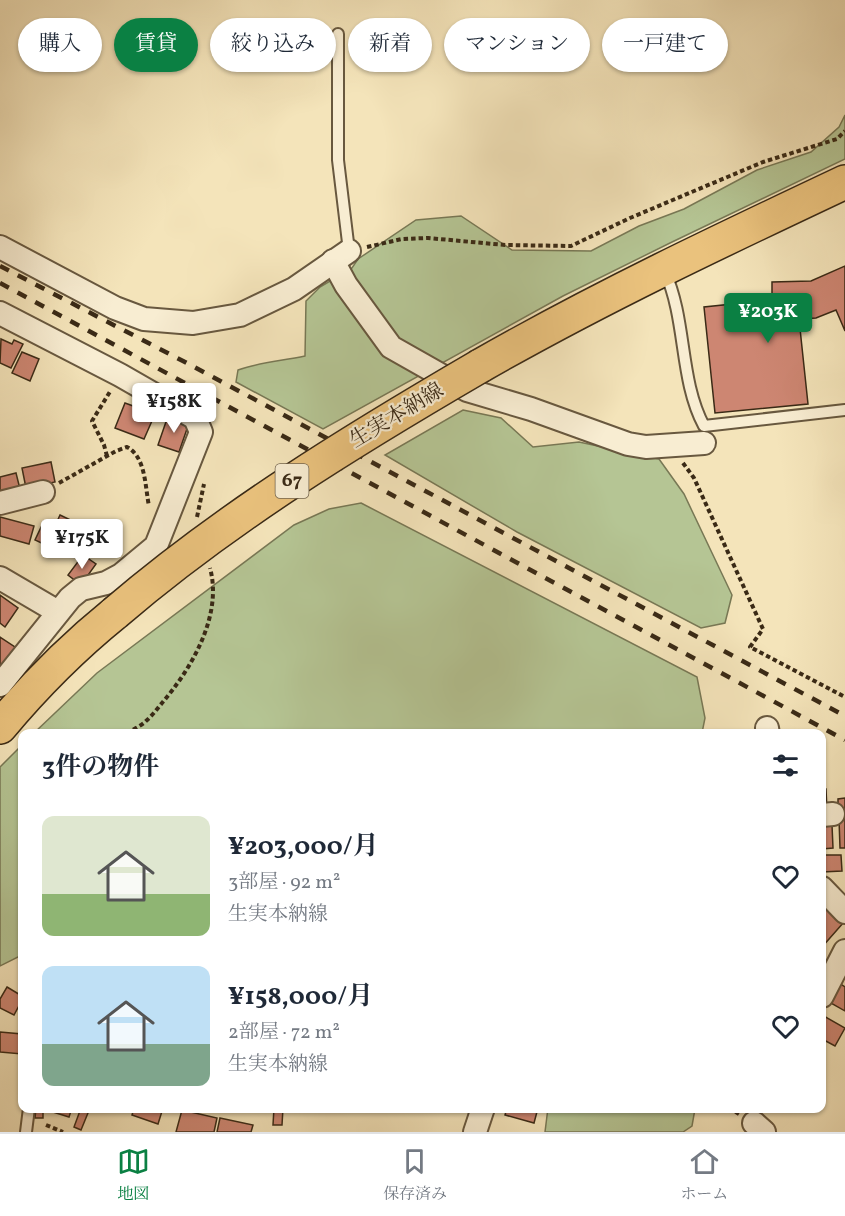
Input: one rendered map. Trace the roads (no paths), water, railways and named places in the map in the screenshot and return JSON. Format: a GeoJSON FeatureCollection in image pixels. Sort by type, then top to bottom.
{"type":"FeatureCollection","features":[{"type":"Feature","properties":{"kind":"main road","name":"生実本納線"},"geometry":{"type":"LineString","coordinates":[[0,727],[45,676],[86,637],[177,562],[281,487],[394,415],[542,331],[664,269],[845,182]]}},
{"type":"Feature","properties":{"kind":"street"},"geometry":{"type":"LineString","coordinates":[[0,247],[115,308],[144,319],[193,323],[240,315],[294,289],[341,256],[346,285],[392,347],[467,390],[531,409],[628,444],[646,447],[704,443]]}},
{"type":"Feature","properties":{"kind":"street"},"geometry":{"type":"LineString","coordinates":[[0,313],[120,375],[195,418],[201,432],[156,546],[121,575],[106,583],[81,589],[70,598],[0,685]]}},
{"type":"Feature","properties":{"kind":"street"},"geometry":{"type":"LineString","coordinates":[[0,503],[43,492]]}},
{"type":"Feature","properties":{"kind":"street"},"geometry":{"type":"LineString","coordinates":[[0,578],[58,612]]}},
{"type":"Feature","properties":{"kind":"street"},"geometry":{"type":"LineString","coordinates":[[826,892],[845,912]]}},
{"type":"Feature","properties":{"kind":"street"},"geometry":{"type":"LineString","coordinates":[[826,988],[845,951]]}},
{"type":"Feature","properties":{"kind":"street"},"geometry":{"type":"LineString","coordinates":[[475,1132],[481,1113]]}},
{"type":"Feature","properties":{"kind":"lane"},"geometry":{"type":"LineString","coordinates":[[338,34],[341,256]]}},
{"type":"Feature","properties":{"kind":"lane"},"geometry":{"type":"LineString","coordinates":[[664,269],[677,305],[694,408],[704,426],[845,410]]}},
{"type":"Feature","properties":{"kind":"lane"},"geometry":{"type":"LineString","coordinates":[[26,1132],[28,1113]]}},
{"type":"Feature","properties":{"kind":"railway"},"geometry":{"type":"LineString","coordinates":[[0,266],[183,361],[845,716]]}},
{"type":"Feature","properties":{"kind":"railway"},"geometry":{"type":"LineString","coordinates":[[0,283],[825,729]]}},
{"type":"Feature","properties":{"kind":"railway"},"geometry":{"type":"LineString","coordinates":[[826,730],[845,740]]}}]}
